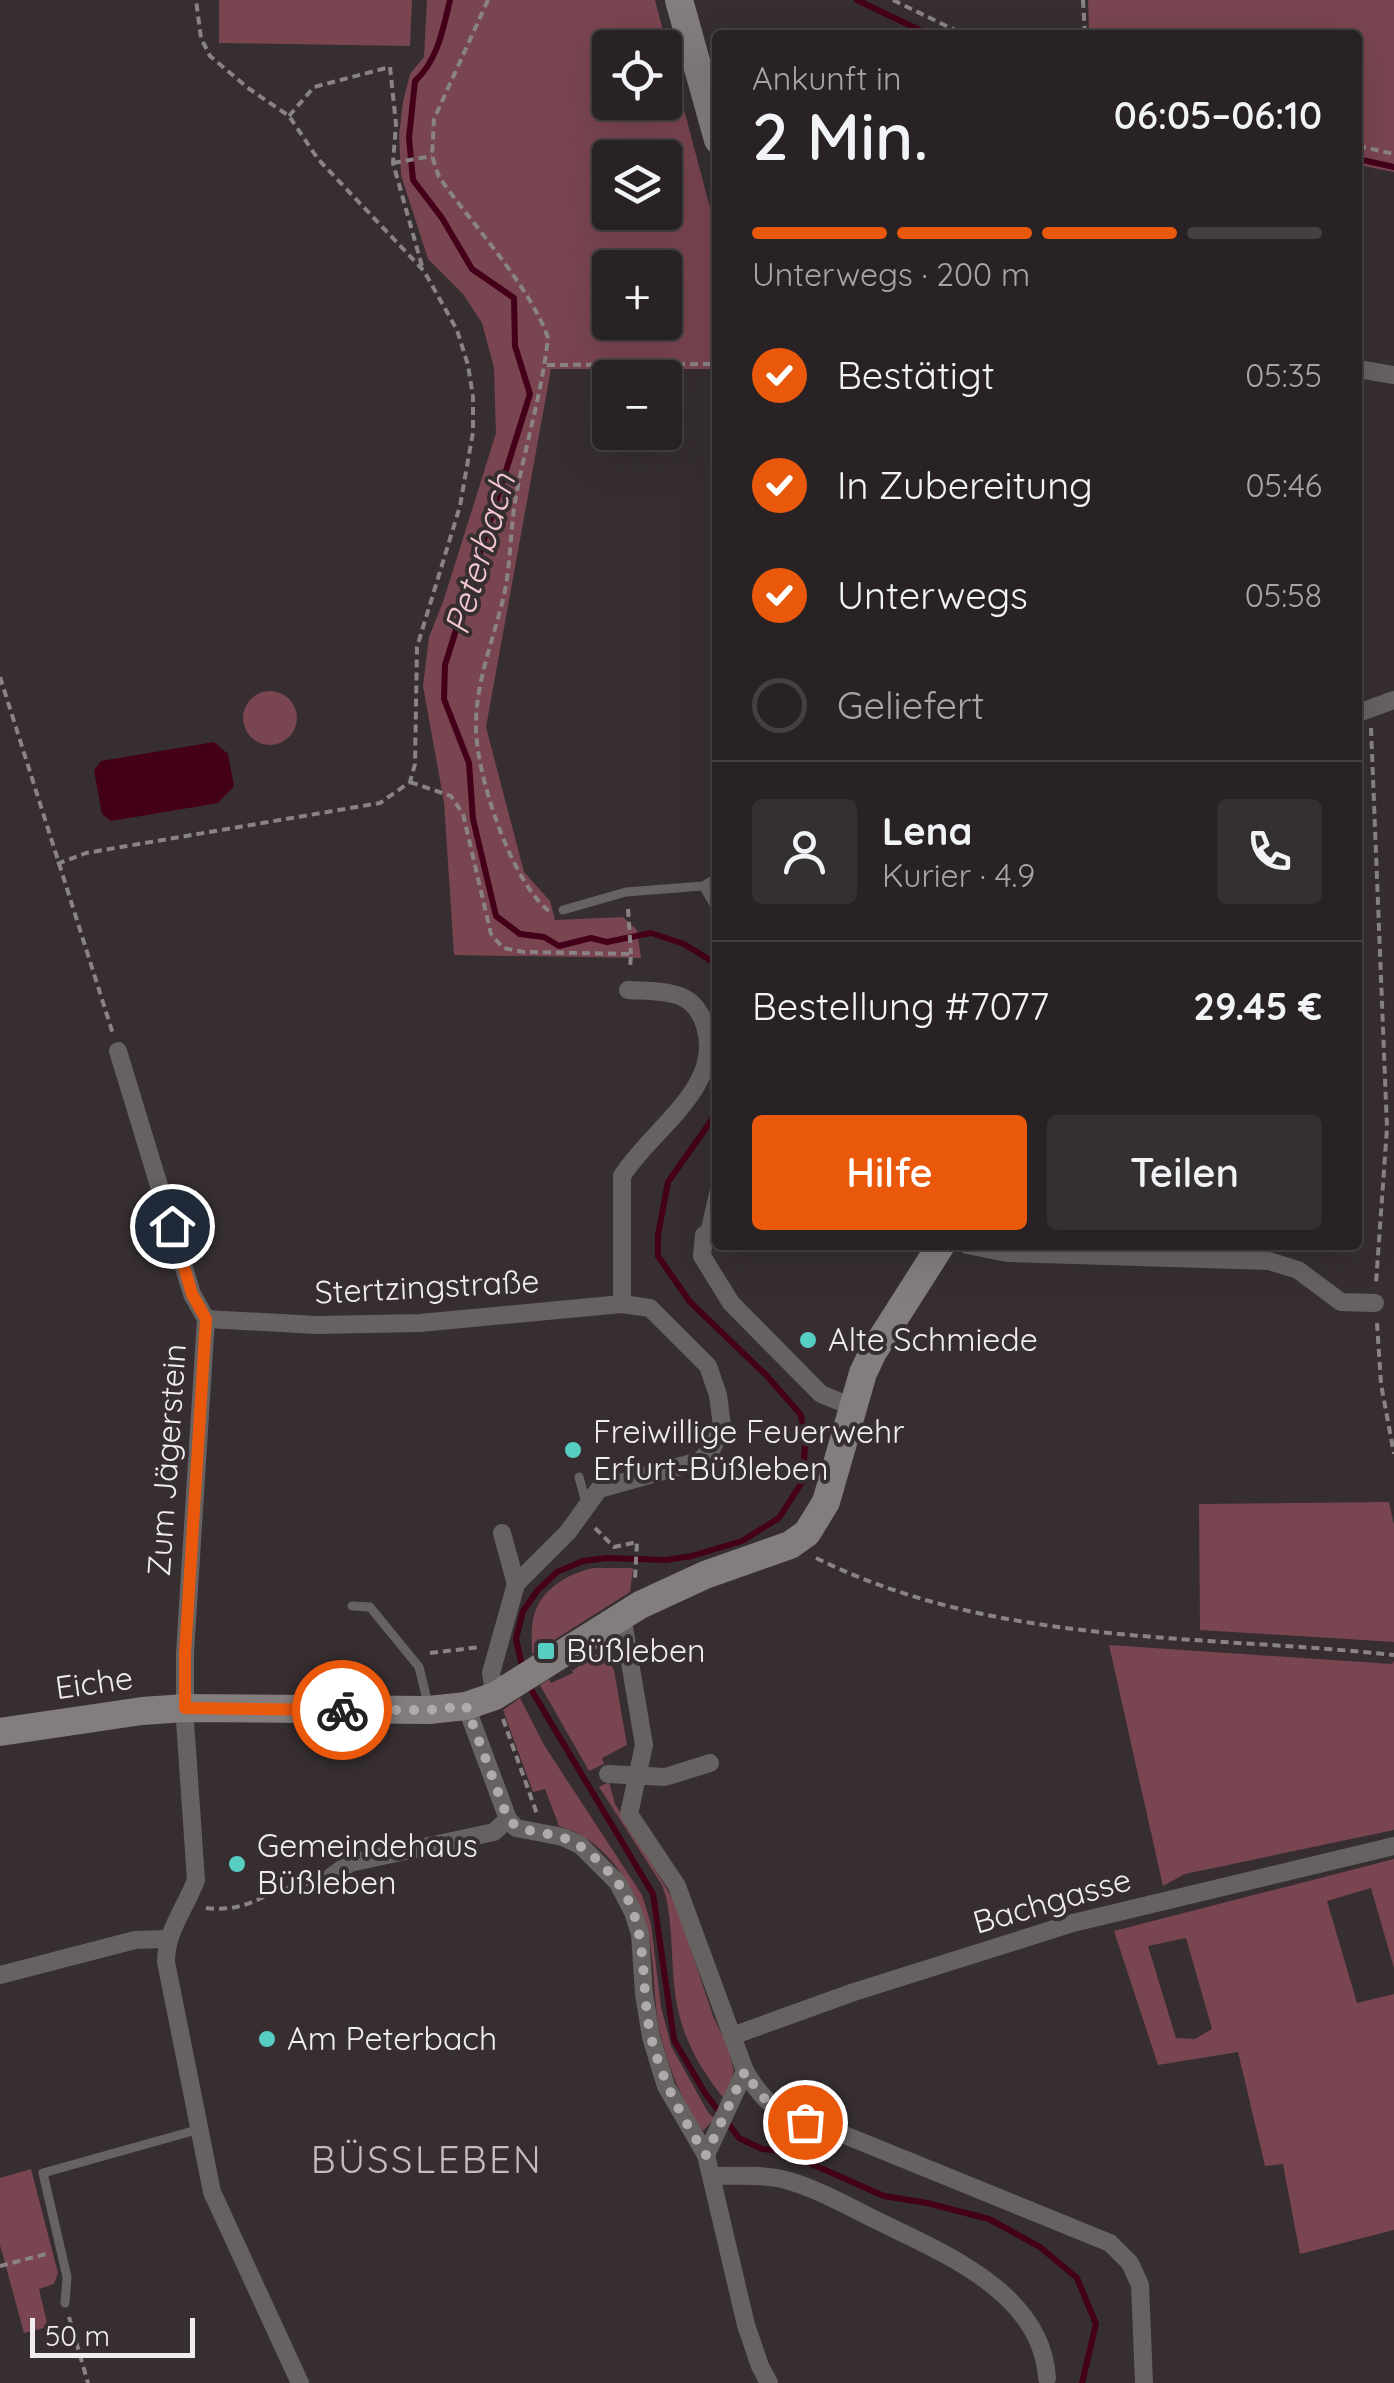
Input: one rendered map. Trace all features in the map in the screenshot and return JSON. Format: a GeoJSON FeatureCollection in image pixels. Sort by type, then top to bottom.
{"type":"FeatureCollection","features":[{"type":"Feature","properties":{"kind":"street"},"geometry":{"type":"LineString","coordinates":[[679,0],[712,118]]}},
{"type":"Feature","properties":{"kind":"street"},"geometry":{"type":"LineString","coordinates":[[1362,370],[1394,375]]}},
{"type":"Feature","properties":{"kind":"street"},"geometry":{"type":"LineString","coordinates":[[1364,711],[1394,700]]}},
{"type":"Feature","properties":{"kind":"street"},"geometry":{"type":"LineString","coordinates":[[622,1304],[622,1176],[696,1087],[707,1068],[709,1048],[701,1013],[691,1000],[673,992],[628,990]]}},
{"type":"Feature","properties":{"kind":"street","name":"Zum Jägerstein"},"geometry":{"type":"LineString","coordinates":[[118,1051],[192,1294],[206,1319],[185,1653],[196,1880],[166,1939]]}},
{"type":"Feature","properties":{"kind":"street"},"geometry":{"type":"LineString","coordinates":[[711,1231],[702,1256],[731,1304],[822,1394],[852,1407]]}},
{"type":"Feature","properties":{"kind":"street"},"geometry":{"type":"LineString","coordinates":[[790,1545],[807,1532],[826,1502],[852,1407],[873,1352],[931,1250]]}},
{"type":"Feature","properties":{"kind":"street"},"geometry":{"type":"LineString","coordinates":[[996,1250],[1269,1262],[1298,1270],[1341,1302],[1375,1304]]}},
{"type":"Feature","properties":{"kind":"street","name":"Stertzingstraße"},"geometry":{"type":"LineString","coordinates":[[206,1319],[317,1325],[420,1322],[622,1304],[650,1308],[708,1366],[718,1395],[722,1426],[712,1449],[699,1462],[598,1490],[584,1510]]}},
{"type":"Feature","properties":{"kind":"street"},"geometry":{"type":"LineString","coordinates":[[515,1682],[491,1673],[516,1584],[568,1532],[584,1510]]}},
{"type":"Feature","properties":{"kind":"street"},"geometry":{"type":"LineString","coordinates":[[502,1533],[516,1584]]}},
{"type":"Feature","properties":{"kind":"street","name":"Eiche"},"geometry":{"type":"LineString","coordinates":[[0,1732],[185,1708],[429,1710],[466,1706],[515,1682],[622,1615],[705,1575],[790,1545]]}},
{"type":"Feature","properties":{"kind":"street"},"geometry":{"type":"LineString","coordinates":[[622,1615],[644,1745],[629,1814],[678,1886],[745,2071],[759,2095],[785,2117],[825,2127],[1110,2243],[1130,2263],[1140,2284],[1144,2383]]}},
{"type":"Feature","properties":{"kind":"street"},"geometry":{"type":"LineString","coordinates":[[466,1706],[508,1819],[516,1828],[543,1832],[580,1845],[618,1883],[640,1934],[651,2037],[666,2086],[706,2155],[746,2325],[769,2383]]}},
{"type":"Feature","properties":{"kind":"street"},"geometry":{"type":"LineString","coordinates":[[608,1774],[664,1778],[710,1763]]}},
{"type":"Feature","properties":{"kind":"street"},"geometry":{"type":"LineString","coordinates":[[331,1877],[350,1862],[494,1832],[508,1819]]}},
{"type":"Feature","properties":{"kind":"street","name":"Bachgasse"},"geometry":{"type":"LineString","coordinates":[[732,2036],[872,1986],[1073,1923],[1394,1846]]}},
{"type":"Feature","properties":{"kind":"street"},"geometry":{"type":"LineString","coordinates":[[0,1974],[135,1940],[166,1939],[166,1962],[212,2192],[300,2383]]}},
{"type":"Feature","properties":{"kind":"street"},"geometry":{"type":"LineString","coordinates":[[706,2155],[745,2071]]}},
{"type":"Feature","properties":{"kind":"street"},"geometry":{"type":"LineString","coordinates":[[712,2176],[781,2179],[828,2196],[951,2255],[1004,2295],[1034,2331],[1046,2358],[1048,2378]]}},
{"type":"Feature","properties":{"kind":"lane"},"geometry":{"type":"LineString","coordinates":[[563,910],[626,892],[703,886],[712,881]]}},
{"type":"Feature","properties":{"kind":"lane"},"geometry":{"type":"LineString","coordinates":[[703,886],[712,901]]}},
{"type":"Feature","properties":{"kind":"lane"},"geometry":{"type":"LineString","coordinates":[[580,1476],[584,1510]]}},
{"type":"Feature","properties":{"kind":"lane"},"geometry":{"type":"LineString","coordinates":[[352,1606],[370,1607],[418,1666],[429,1710]]}},
{"type":"Feature","properties":{"kind":"lane"},"geometry":{"type":"LineString","coordinates":[[64,2303],[67,2277],[43,2173],[200,2129]]}},
{"type":"Feature","properties":{"kind":"path"},"geometry":{"type":"LineString","coordinates":[[57,864],[86,852],[380,802],[410,782],[415,764],[417,647],[460,506],[473,432],[474,397],[468,365],[457,330],[424,271],[318,159],[289,116],[210,56],[200,38],[196,0]]}},
{"type":"Feature","properties":{"kind":"path"},"geometry":{"type":"LineString","coordinates":[[488,0],[434,119],[429,157],[439,177],[541,318],[548,338],[510,530],[504,592],[478,689],[475,728],[499,830],[513,864],[533,899],[549,911],[563,910]]}},
{"type":"Feature","properties":{"kind":"path"},"geometry":{"type":"LineString","coordinates":[[893,0],[955,30]]}},
{"type":"Feature","properties":{"kind":"path"},"geometry":{"type":"LineString","coordinates":[[1083,0],[1085,30]]}},
{"type":"Feature","properties":{"kind":"path"},"geometry":{"type":"LineString","coordinates":[[289,116],[314,86],[390,67],[396,162],[424,271]]}},
{"type":"Feature","properties":{"kind":"path"},"geometry":{"type":"LineString","coordinates":[[1362,147],[1394,154]]}},
{"type":"Feature","properties":{"kind":"path"},"geometry":{"type":"LineString","coordinates":[[396,162],[429,157]]}},
{"type":"Feature","properties":{"kind":"path"},"geometry":{"type":"LineString","coordinates":[[545,365],[712,364]]}},
{"type":"Feature","properties":{"kind":"path"},"geometry":{"type":"LineString","coordinates":[[0,676],[118,1051]]}},
{"type":"Feature","properties":{"kind":"path"},"geometry":{"type":"LineString","coordinates":[[1364,711],[1386,1128],[1375,1304],[1382,1384],[1394,1454]]}},
{"type":"Feature","properties":{"kind":"path"},"geometry":{"type":"LineString","coordinates":[[410,782],[451,796],[463,814],[491,934],[502,948],[631,954]]}},
{"type":"Feature","properties":{"kind":"path"},"geometry":{"type":"LineString","coordinates":[[626,892],[631,954],[628,990]]}},
{"type":"Feature","properties":{"kind":"path"},"geometry":{"type":"LineString","coordinates":[[584,1510],[614,1547],[637,1542],[636,1575]]}},
{"type":"Feature","properties":{"kind":"path"},"geometry":{"type":"LineString","coordinates":[[790,1545],[826,1563],[945,1606],[1003,1619],[1104,1633],[1394,1655]]}},
{"type":"Feature","properties":{"kind":"path"},"geometry":{"type":"LineString","coordinates":[[410,1656],[499,1644]]}},
{"type":"Feature","properties":{"kind":"path"},"geometry":{"type":"LineString","coordinates":[[515,1682],[543,1832]]}},
{"type":"Feature","properties":{"kind":"path"},"geometry":{"type":"LineString","coordinates":[[186,1904],[226,1910],[331,1877]]}},
{"type":"Feature","properties":{"kind":"path"},"geometry":{"type":"LineString","coordinates":[[0,2266],[60,2250]]}},
{"type":"Feature","properties":{"kind":"path"},"geometry":{"type":"LineString","coordinates":[[64,2303],[88,2383]]}},
{"type":"Feature","properties":{"kind":"shaded area"},"geometry":{"type":"Polygon","coordinates":[[[219,0],[412,0],[410,46],[219,43],[219,0]]]}},
{"type":"Feature","properties":{"kind":"shaded area"},"geometry":{"type":"Polygon","coordinates":[[[427,0],[655,0],[663,30],[592,30],[592,120],[682,120],[682,102],[712,215],[712,369],[682,369],[682,360],[592,360],[592,369],[551,369],[486,727],[524,872],[550,901],[555,920],[623,917],[637,930],[641,958],[454,955],[444,802],[423,686],[429,637],[496,433],[494,368],[482,323],[463,294],[428,259],[401,175],[399,135],[410,74],[424,57],[427,0]]]}},
{"type":"Feature","properties":{"kind":"shaded area"},"geometry":{"type":"Polygon","coordinates":[[[1088,0],[1394,0],[1394,172],[1362,166],[1362,30],[1089,30],[1088,0]]]}},
{"type":"Feature","properties":{"kind":"shaded area"},"geometry":{"type":"Polygon","coordinates":[[[270,691],[289,699],[297,718],[289,737],[270,745],[251,737],[243,718],[251,699],[270,691]]]}},
{"type":"Feature","properties":{"kind":"shaded area"},"geometry":{"type":"Polygon","coordinates":[[[214,742],[228,754],[234,786],[218,803],[111,821],[102,814],[94,770],[101,761],[214,742]]]}},
{"type":"Feature","properties":{"kind":"shaded area"},"geometry":{"type":"Polygon","coordinates":[[[1389,1502],[1394,1525],[1394,1642],[1200,1630],[1199,1504],[1389,1502]]]}},
{"type":"Feature","properties":{"kind":"shaded area"},"geometry":{"type":"Polygon","coordinates":[[[594,1568],[633,1568],[630,1592],[532,1654],[533,1620],[541,1600],[564,1579],[594,1568]]]}},
{"type":"Feature","properties":{"kind":"shaded area"},"geometry":{"type":"Polygon","coordinates":[[[1109,1645],[1392,1664],[1394,1661],[1394,1830],[1185,1874],[1163,1886],[1109,1645]]]}},
{"type":"Feature","properties":{"kind":"shaded area"},"geometry":{"type":"Polygon","coordinates":[[[602,1650],[614,1670],[627,1745],[602,1758],[604,1764],[589,1771],[540,1685],[573,1673],[602,1650]]]}},
{"type":"Feature","properties":{"kind":"shaded area"},"geometry":{"type":"Polygon","coordinates":[[[520,1698],[544,1745],[642,1895],[651,1924],[661,2007],[671,2046],[709,2114],[715,2118],[703,2131],[682,2096],[664,2046],[650,1946],[638,1903],[612,1861],[588,1840],[559,1826],[545,1789],[533,1792],[503,1710],[520,1698]]]}},
{"type":"Feature","properties":{"kind":"shaded area"},"geometry":{"type":"Polygon","coordinates":[[[609,1782],[615,1804],[676,1904],[734,2071],[725,2100],[686,2036],[675,1993],[666,1897],[599,1787],[609,1782]]]}},
{"type":"Feature","properties":{"kind":"shaded area"},"geometry":{"type":"Polygon","coordinates":[[[1394,1859],[1394,1968],[1371,1888],[1327,1901],[1357,2003],[1394,1994],[1394,2230],[1300,2254],[1283,2164],[1265,2166],[1238,2052],[1158,2065],[1114,1931],[1394,1859]],[[1186,1938],[1148,1946],[1176,2038],[1195,2039],[1212,2029],[1186,1938]]]}},
{"type":"Feature","properties":{"kind":"shaded area"},"geometry":{"type":"Polygon","coordinates":[[[31,2169],[58,2273],[54,2284],[39,2289],[48,2327],[24,2333],[0,2245],[0,2178],[31,2169]]]}},
{"type":"Feature","properties":{"kind":"waterway","name":"Peterbach"},"geometry":{"type":"LineString","coordinates":[[450,0],[434,54],[415,81],[409,138],[413,180],[442,218],[472,269],[514,298],[515,346],[530,394],[445,665],[444,699],[469,763],[473,819],[496,916],[520,934],[544,937],[559,946],[591,938],[607,942],[651,933],[684,944],[712,961]]}},
{"type":"Feature","properties":{"kind":"waterway"},"geometry":{"type":"LineString","coordinates":[[857,0],[920,30]]}},
{"type":"Feature","properties":{"kind":"waterway"},"geometry":{"type":"LineString","coordinates":[[1362,160],[1394,167]]}},
{"type":"Feature","properties":{"kind":"waterway","name":"Peterbach"},"geometry":{"type":"LineString","coordinates":[[523,1670],[516,1639],[523,1611],[557,1572],[583,1561],[666,1560],[742,1541],[779,1518],[802,1482],[805,1447],[801,1415],[767,1376],[690,1302],[658,1256],[668,1182],[712,1120]]}},
{"type":"Feature","properties":{"kind":"waterway","name":"Peterbach"},"geometry":{"type":"LineString","coordinates":[[529,1686],[653,1894],[674,2040],[705,2093],[739,2138],[762,2149],[782,2151],[884,2196],[989,2219],[1040,2247],[1077,2278],[1096,2324],[1082,2383]]}},
{"type":"Feature","properties":{"kind":"way so far"},"geometry":{"type":"LineString","coordinates":[[342,1710],[466,1706],[508,1819],[516,1828],[543,1832],[580,1845],[618,1883],[640,1934],[651,2037],[666,2086],[706,2155],[745,2071],[759,2095],[785,2117],[805,2122]]}},
{"type":"Feature","properties":{"kind":"place","name":"Alte Schmiede"},"geometry":{"type":"Point","coordinates":[808,1340]}},
{"type":"Feature","properties":{"kind":"place","name":"Freiwillige Feuerwehr Erfurt-Büßleben"},"geometry":{"type":"Point","coordinates":[573,1450]}},
{"type":"Feature","properties":{"kind":"place","name":"Büßleben"},"geometry":{"type":"Point","coordinates":[546,1651]}},
{"type":"Feature","properties":{"kind":"place","name":"Gemeindehaus Büßleben"},"geometry":{"type":"Point","coordinates":[237,1864]}},
{"type":"Feature","properties":{"kind":"place","name":"Am Peterbach"},"geometry":{"type":"Point","coordinates":[267,2039]}},
{"type":"Feature","properties":{"kind":"district","name":"BÜSSLEBEN"},"geometry":{"type":"Point","coordinates":[427,2160]}},
{"type":"Feature","properties":{"kind":"route"},"geometry":{"type":"LineString","coordinates":[[172,1226],[192,1294],[206,1319],[185,1708],[342,1710]]}}]}
